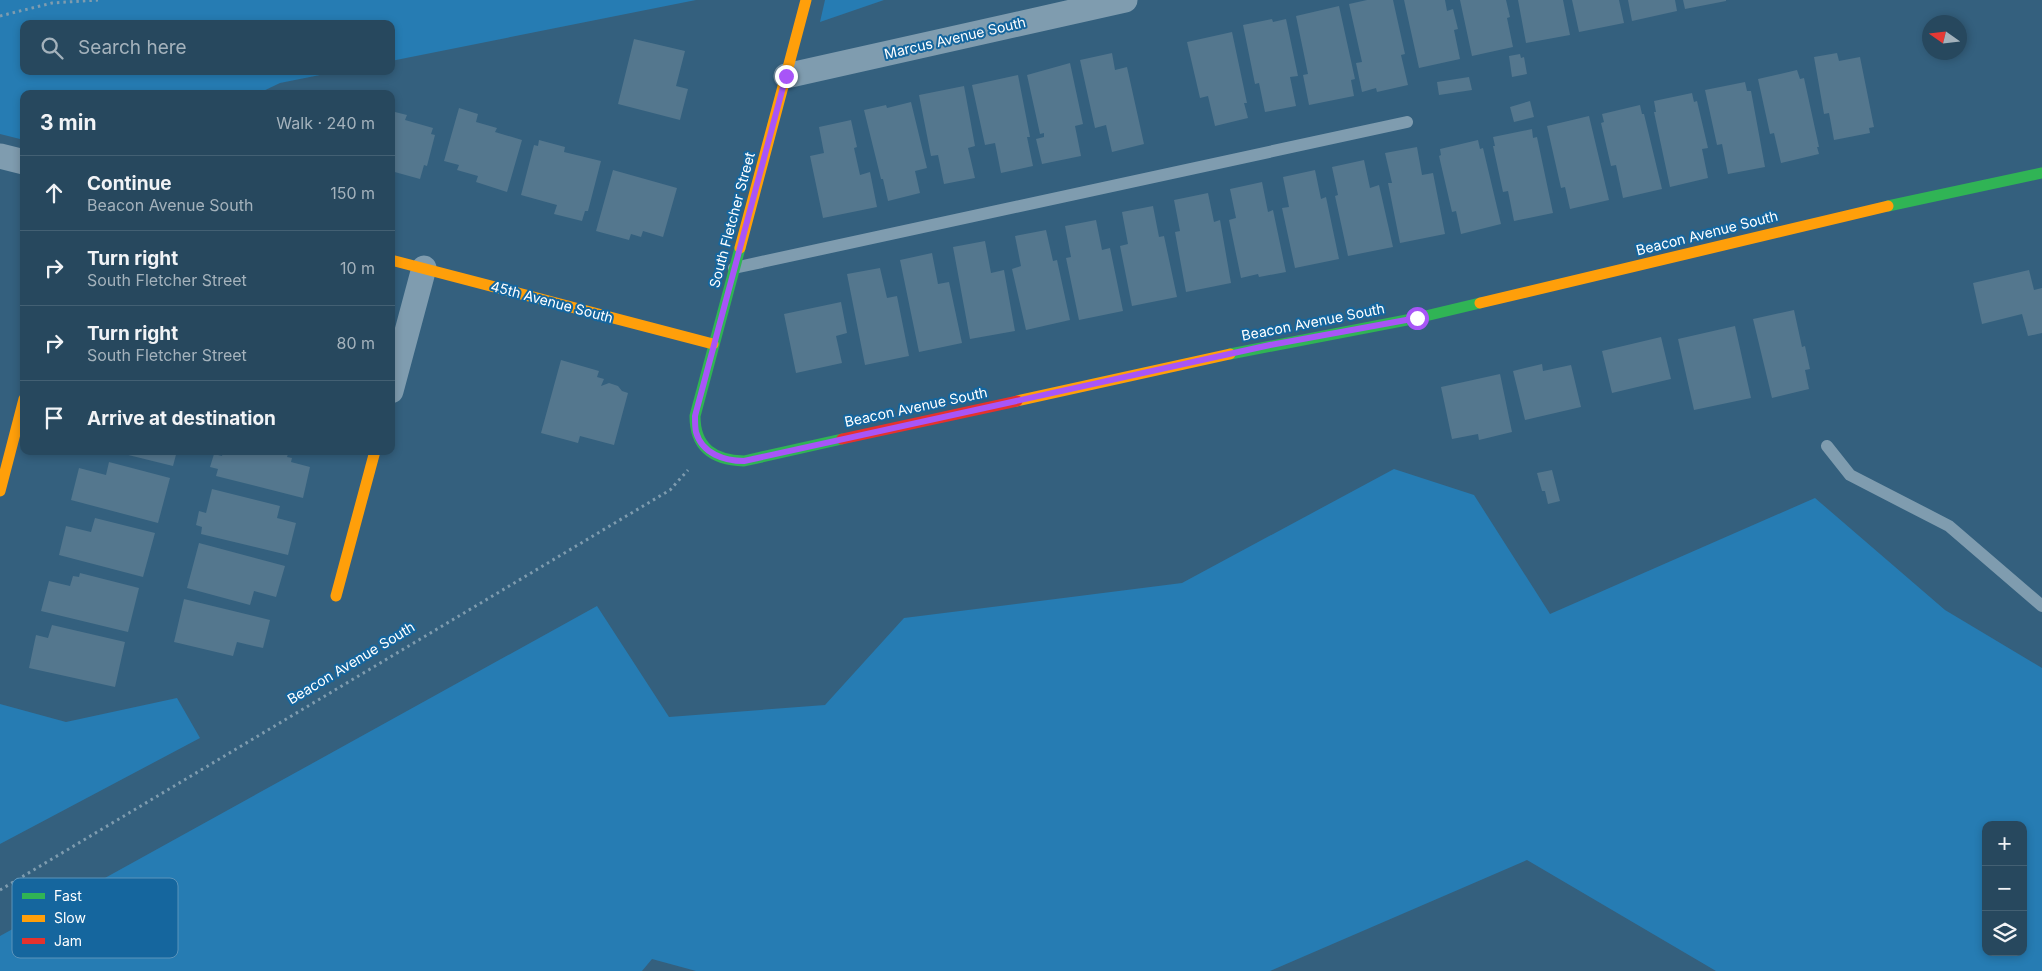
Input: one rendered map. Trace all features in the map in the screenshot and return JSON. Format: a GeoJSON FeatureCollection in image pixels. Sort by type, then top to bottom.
{"type":"FeatureCollection","features":[{"type":"Feature","properties":{"kind":"street","name":"South Fletcher Street"},"geometry":{"type":"LineString","coordinates":[[705,448],[696,433],[695,416],[806,0]]}},
{"type":"Feature","properties":{"kind":"street","name":"Marcus Avenue South"},"geometry":{"type":"LineString","coordinates":[[786,76],[1125,0]]}},
{"type":"Feature","properties":{"kind":"street"},"geometry":{"type":"LineString","coordinates":[[0,156],[20,161]]}},
{"type":"Feature","properties":{"kind":"street","name":"Beacon Avenue South"},"geometry":{"type":"LineString","coordinates":[[705,448],[720,458],[744,461],[1270,345],[1417,318],[1834,218],[2042,173]]}},
{"type":"Feature","properties":{"kind":"street","name":"45th Avenue South"},"geometry":{"type":"LineString","coordinates":[[395,261],[713,344]]}},
{"type":"Feature","properties":{"kind":"street"},"geometry":{"type":"LineString","coordinates":[[395,376],[424,268]]}},
{"type":"Feature","properties":{"kind":"street"},"geometry":{"type":"LineString","coordinates":[[0,490],[20,414]]}},
{"type":"Feature","properties":{"kind":"street"},"geometry":{"type":"LineString","coordinates":[[336,596],[374,455]]}},
{"type":"Feature","properties":{"kind":"lane"},"geometry":{"type":"LineString","coordinates":[[734,268],[1407,122]]}},
{"type":"Feature","properties":{"kind":"lane"},"geometry":{"type":"LineString","coordinates":[[1827,446],[1850,475],[1949,526],[2042,606]]}},
{"type":"Feature","properties":{"kind":"path"},"geometry":{"type":"LineString","coordinates":[[0,16],[52,2],[98,0]]}},
{"type":"Feature","properties":{"kind":"path","name":"Beacon Avenue South"},"geometry":{"type":"LineString","coordinates":[[20,878],[670,490],[705,448]]}},
{"type":"Feature","properties":{"kind":"path","name":"Beacon Avenue South"},"geometry":{"type":"LineString","coordinates":[[0,890],[12,883]]}},
{"type":"Feature","properties":{"kind":"shaded area"},"geometry":{"type":"Polygon","coordinates":[[[0,0],[696,0],[395,60],[395,20],[20,20],[20,75],[320,75],[280,83],[265,90],[20,90],[20,139],[0,134],[0,0]]]}},
{"type":"Feature","properties":{"kind":"shaded area"},"geometry":{"type":"Polygon","coordinates":[[[825,0],[884,0],[820,22],[825,0]]]}},
{"type":"Feature","properties":{"kind":"shaded area"},"geometry":{"type":"Polygon","coordinates":[[[1394,469],[1474,495],[1550,614],[1815,498],[1945,610],[2042,668],[2042,971],[1716,971],[1527,860],[1270,971],[696,971],[652,959],[642,971],[0,971],[0,936],[12,929],[12,958],[178,958],[178,878],[105,878],[597,606],[669,717],[825,705],[904,618],[1182,583],[1394,469]]]}},
{"type":"Feature","properties":{"kind":"shaded area"},"geometry":{"type":"Polygon","coordinates":[[[177,698],[200,738],[0,844],[0,704],[66,722],[177,698]]]}},
{"type":"Feature","properties":{"kind":"building"},"geometry":{"type":"Polygon","coordinates":[[[1367,0],[1393,0],[1405,54],[1401,55],[1408,85],[1377,92],[1376,88],[1362,92],[1356,63],[1362,62],[1349,4],[1367,0]]]}},
{"type":"Feature","properties":{"kind":"building"},"geometry":{"type":"Polygon","coordinates":[[[1404,0],[1445,0],[1447,11],[1453,9],[1458,29],[1454,30],[1460,59],[1419,68],[1404,0]]]}},
{"type":"Feature","properties":{"kind":"building"},"geometry":{"type":"Polygon","coordinates":[[[1460,0],[1506,0],[1510,17],[1507,18],[1513,47],[1472,56],[1460,0]]]}},
{"type":"Feature","properties":{"kind":"building"},"geometry":{"type":"Polygon","coordinates":[[[1518,0],[1563,0],[1570,35],[1526,43],[1518,0]]]}},
{"type":"Feature","properties":{"kind":"building"},"geometry":{"type":"Polygon","coordinates":[[[1572,0],[1619,0],[1624,23],[1579,32],[1572,0]]]}},
{"type":"Feature","properties":{"kind":"building"},"geometry":{"type":"Polygon","coordinates":[[[1628,0],[1675,0],[1677,11],[1632,21],[1628,0]]]}},
{"type":"Feature","properties":{"kind":"building"},"geometry":{"type":"Polygon","coordinates":[[[1683,0],[1726,0],[1726,1],[1685,9],[1683,0]]]}},
{"type":"Feature","properties":{"kind":"building"},"geometry":{"type":"Polygon","coordinates":[[[1339,6],[1355,79],[1351,80],[1354,96],[1309,105],[1303,75],[1308,74],[1296,16],[1339,6]]]}},
{"type":"Feature","properties":{"kind":"building"},"geometry":{"type":"Polygon","coordinates":[[[1272,19],[1273,22],[1286,19],[1298,76],[1290,77],[1296,106],[1265,112],[1259,83],[1255,84],[1243,25],[1272,19]]]}},
{"type":"Feature","properties":{"kind":"building"},"geometry":{"type":"Polygon","coordinates":[[[1232,32],[1247,103],[1244,103],[1248,118],[1215,126],[1208,96],[1200,98],[1187,42],[1232,32]]]}},
{"type":"Feature","properties":{"kind":"building"},"geometry":{"type":"Polygon","coordinates":[[[634,39],[685,51],[676,86],[688,89],[680,120],[618,104],[634,39]]]}},
{"type":"Feature","properties":{"kind":"building"},"geometry":{"type":"Polygon","coordinates":[[[1112,53],[1115,70],[1127,67],[1144,144],[1112,152],[1106,125],[1095,128],[1080,60],[1112,53]]]}},
{"type":"Feature","properties":{"kind":"building"},"geometry":{"type":"Polygon","coordinates":[[[1837,53],[1839,61],[1860,57],[1874,127],[1869,128],[1870,133],[1834,140],[1829,113],[1824,114],[1814,57],[1837,53]]]}},
{"type":"Feature","properties":{"kind":"building"},"geometry":{"type":"Polygon","coordinates":[[[1520,54],[1521,58],[1524,57],[1527,74],[1512,77],[1509,56],[1520,54]]]}},
{"type":"Feature","properties":{"kind":"building"},"geometry":{"type":"Polygon","coordinates":[[[1070,63],[1083,124],[1075,126],[1081,156],[1042,164],[1036,139],[1044,137],[1044,133],[1040,134],[1027,75],[1070,63]]]}},
{"type":"Feature","properties":{"kind":"building"},"geometry":{"type":"Polygon","coordinates":[[[1797,70],[1800,79],[1804,78],[1819,154],[1781,163],[1774,133],[1770,134],[1758,79],[1797,70]]]}},
{"type":"Feature","properties":{"kind":"building"},"geometry":{"type":"Polygon","coordinates":[[[1018,75],[1030,137],[1027,137],[1033,166],[1001,173],[995,143],[985,145],[972,85],[1018,75]]]}},
{"type":"Feature","properties":{"kind":"building"},"geometry":{"type":"Polygon","coordinates":[[[1469,77],[1472,90],[1439,95],[1437,82],[1469,77]]]}},
{"type":"Feature","properties":{"kind":"building"},"geometry":{"type":"Polygon","coordinates":[[[1745,82],[1747,91],[1751,91],[1765,167],[1728,174],[1722,144],[1717,145],[1705,90],[1745,82]]]}},
{"type":"Feature","properties":{"kind":"building"},"geometry":{"type":"Polygon","coordinates":[[[964,86],[975,146],[968,148],[975,178],[944,184],[938,155],[931,156],[919,95],[964,86]]]}},
{"type":"Feature","properties":{"kind":"building"},"geometry":{"type":"Polygon","coordinates":[[[1692,93],[1694,102],[1697,101],[1708,148],[1702,149],[1708,178],[1670,187],[1654,112],[1656,112],[1654,101],[1692,93]]]}},
{"type":"Feature","properties":{"kind":"building"},"geometry":{"type":"Polygon","coordinates":[[[1530,101],[1534,117],[1514,122],[1510,107],[1530,101]]]}},
{"type":"Feature","properties":{"kind":"building"},"geometry":{"type":"Polygon","coordinates":[[[911,102],[927,168],[915,171],[920,193],[888,201],[864,110],[886,105],[887,108],[911,102]]]}},
{"type":"Feature","properties":{"kind":"building"},"geometry":{"type":"Polygon","coordinates":[[[1640,105],[1642,114],[1644,114],[1662,189],[1623,198],[1616,165],[1611,166],[1601,123],[1604,122],[1602,114],[1640,105]]]}},
{"type":"Feature","properties":{"kind":"building"},"geometry":{"type":"Polygon","coordinates":[[[459,108],[478,114],[476,122],[497,128],[495,132],[522,140],[507,192],[476,182],[478,176],[457,170],[459,165],[444,161],[459,108]]]}},
{"type":"Feature","properties":{"kind":"building"},"geometry":{"type":"Polygon","coordinates":[[[395,112],[407,115],[405,120],[433,128],[431,134],[435,135],[427,166],[424,165],[420,179],[395,172],[395,112]]]}},
{"type":"Feature","properties":{"kind":"building"},"geometry":{"type":"Polygon","coordinates":[[[1589,116],[1609,200],[1570,209],[1565,187],[1561,188],[1547,126],[1589,116]]]}},
{"type":"Feature","properties":{"kind":"building"},"geometry":{"type":"Polygon","coordinates":[[[851,120],[857,147],[854,148],[860,175],[870,172],[877,207],[823,218],[810,156],[824,153],[819,127],[851,120]]]}},
{"type":"Feature","properties":{"kind":"building"},"geometry":{"type":"Polygon","coordinates":[[[1532,129],[1533,138],[1537,137],[1553,213],[1514,221],[1508,191],[1503,192],[1493,146],[1495,146],[1493,137],[1532,129]]]}},
{"type":"Feature","properties":{"kind":"building"},"geometry":{"type":"Polygon","coordinates":[[[539,140],[565,147],[564,152],[601,161],[588,211],[585,211],[582,221],[554,214],[557,205],[521,195],[534,145],[538,146],[539,140]]]}},
{"type":"Feature","properties":{"kind":"building"},"geometry":{"type":"Polygon","coordinates":[[[1478,140],[1480,149],[1483,148],[1501,224],[1461,234],[1456,211],[1452,212],[1439,156],[1441,155],[1440,149],[1478,140]]]}},
{"type":"Feature","properties":{"kind":"building"},"geometry":{"type":"Polygon","coordinates":[[[1417,147],[1422,175],[1433,173],[1445,234],[1400,243],[1388,183],[1392,183],[1385,153],[1417,147]]]}},
{"type":"Feature","properties":{"kind":"building"},"geometry":{"type":"Polygon","coordinates":[[[1364,160],[1370,188],[1379,185],[1393,247],[1348,256],[1335,196],[1338,195],[1332,167],[1364,160]]]}},
{"type":"Feature","properties":{"kind":"building"},"geometry":{"type":"Polygon","coordinates":[[[613,170],[677,188],[663,237],[643,231],[641,237],[631,234],[629,240],[596,231],[613,170]]]}},
{"type":"Feature","properties":{"kind":"building"},"geometry":{"type":"Polygon","coordinates":[[[1315,170],[1321,199],[1326,197],[1339,259],[1295,268],[1282,208],[1289,207],[1283,177],[1315,170]]]}},
{"type":"Feature","properties":{"kind":"building"},"geometry":{"type":"Polygon","coordinates":[[[1262,182],[1268,212],[1273,210],[1286,272],[1259,277],[1258,274],[1241,278],[1229,220],[1236,218],[1230,189],[1262,182]]]}},
{"type":"Feature","properties":{"kind":"building"},"geometry":{"type":"Polygon","coordinates":[[[1208,193],[1214,222],[1220,220],[1231,283],[1186,292],[1175,232],[1180,231],[1174,200],[1208,193]]]}},
{"type":"Feature","properties":{"kind":"building"},"geometry":{"type":"Polygon","coordinates":[[[1153,206],[1159,237],[1164,236],[1177,297],[1132,306],[1120,246],[1128,244],[1122,212],[1153,206]]]}},
{"type":"Feature","properties":{"kind":"building"},"geometry":{"type":"Polygon","coordinates":[[[1096,220],[1102,250],[1110,248],[1123,311],[1079,320],[1066,258],[1071,257],[1065,226],[1096,220]]]}},
{"type":"Feature","properties":{"kind":"building"},"geometry":{"type":"Polygon","coordinates":[[[1046,230],[1053,261],[1057,260],[1070,320],[1026,330],[1012,269],[1021,266],[1015,236],[1046,230]]]}},
{"type":"Feature","properties":{"kind":"building"},"geometry":{"type":"Polygon","coordinates":[[[985,241],[991,273],[1004,270],[1015,331],[970,339],[953,247],[985,241]]]}},
{"type":"Feature","properties":{"kind":"building"},"geometry":{"type":"Polygon","coordinates":[[[932,253],[938,284],[949,282],[962,343],[919,352],[900,260],[932,253]]]}},
{"type":"Feature","properties":{"kind":"building"},"geometry":{"type":"Polygon","coordinates":[[[880,268],[887,298],[897,296],[909,356],[865,365],[847,274],[880,268]]]}},
{"type":"Feature","properties":{"kind":"building"},"geometry":{"type":"Polygon","coordinates":[[[2029,270],[2034,290],[2042,288],[2042,333],[2028,336],[2022,314],[1982,324],[1973,283],[2029,270]]]}},
{"type":"Feature","properties":{"kind":"building"},"geometry":{"type":"Polygon","coordinates":[[[841,302],[847,333],[836,336],[842,363],[796,373],[784,314],[841,302]]]}},
{"type":"Feature","properties":{"kind":"building"},"geometry":{"type":"Polygon","coordinates":[[[1794,310],[1802,347],[1805,346],[1810,369],[1805,370],[1809,389],[1772,398],[1753,319],[1794,310]]]}},
{"type":"Feature","properties":{"kind":"building"},"geometry":{"type":"Polygon","coordinates":[[[1735,326],[1751,398],[1694,410],[1678,339],[1735,326]]]}},
{"type":"Feature","properties":{"kind":"building"},"geometry":{"type":"Polygon","coordinates":[[[1661,337],[1671,379],[1612,393],[1602,351],[1661,337]]]}},
{"type":"Feature","properties":{"kind":"building"},"geometry":{"type":"Polygon","coordinates":[[[561,360],[599,371],[597,377],[604,379],[601,386],[609,383],[618,386],[622,391],[628,393],[614,445],[580,436],[578,443],[541,433],[561,360]]]}},
{"type":"Feature","properties":{"kind":"building"},"geometry":{"type":"Polygon","coordinates":[[[1542,364],[1543,371],[1571,365],[1581,407],[1525,420],[1513,371],[1542,364]]]}},
{"type":"Feature","properties":{"kind":"building"},"geometry":{"type":"Polygon","coordinates":[[[1500,374],[1512,432],[1479,440],[1478,434],[1452,439],[1441,387],[1500,374]]]}},
{"type":"Feature","properties":{"kind":"building"},"geometry":{"type":"Polygon","coordinates":[[[128,455],[176,455],[173,466],[128,455]]]}},
{"type":"Feature","properties":{"kind":"building"},"geometry":{"type":"Polygon","coordinates":[[[214,455],[288,455],[287,457],[292,458],[291,462],[310,467],[303,498],[216,476],[218,469],[210,467],[214,455]]]}},
{"type":"Feature","properties":{"kind":"building"},"geometry":{"type":"Polygon","coordinates":[[[109,462],[170,478],[158,523],[71,500],[79,468],[106,475],[109,462]]]}},
{"type":"Feature","properties":{"kind":"building"},"geometry":{"type":"Polygon","coordinates":[[[1552,470],[1560,501],[1548,504],[1545,491],[1542,491],[1537,473],[1552,470]]]}},
{"type":"Feature","properties":{"kind":"building"},"geometry":{"type":"Polygon","coordinates":[[[212,489],[280,506],[277,518],[296,523],[288,555],[201,534],[202,527],[196,525],[199,511],[206,513],[212,489]]]}},
{"type":"Feature","properties":{"kind":"building"},"geometry":{"type":"Polygon","coordinates":[[[95,518],[155,533],[143,577],[59,555],[66,526],[91,532],[95,518]]]}},
{"type":"Feature","properties":{"kind":"building"},"geometry":{"type":"Polygon","coordinates":[[[199,543],[285,566],[276,597],[254,591],[250,605],[187,588],[199,543]]]}},
{"type":"Feature","properties":{"kind":"building"},"geometry":{"type":"Polygon","coordinates":[[[80,573],[139,588],[128,632],[41,611],[49,581],[70,586],[73,576],[79,577],[80,573]]]}},
{"type":"Feature","properties":{"kind":"building"},"geometry":{"type":"Polygon","coordinates":[[[184,599],[270,620],[263,648],[237,642],[233,656],[174,642],[184,599]]]}},
{"type":"Feature","properties":{"kind":"building"},"geometry":{"type":"Polygon","coordinates":[[[52,625],[125,642],[115,687],[29,668],[36,635],[48,638],[52,625]]]}},
{"type":"Feature","properties":{"kind":"traffic: fast"},"geometry":{"type":"LineString","coordinates":[[1888,206],[2042,173]]}},
{"type":"Feature","properties":{"kind":"traffic: fast"},"geometry":{"type":"LineString","coordinates":[[740,248],[695,416],[698,436],[708,450],[715,455],[744,461],[842,439]]}},
{"type":"Feature","properties":{"kind":"traffic: fast"},"geometry":{"type":"LineString","coordinates":[[1230,354],[1417,318],[1480,303]]}},
{"type":"Feature","properties":{"kind":"traffic: slow"},"geometry":{"type":"LineString","coordinates":[[740,248],[806,0]]}},
{"type":"Feature","properties":{"kind":"traffic: slow"},"geometry":{"type":"LineString","coordinates":[[1480,303],[1888,206]]}},
{"type":"Feature","properties":{"kind":"traffic: slow"},"geometry":{"type":"LineString","coordinates":[[395,261],[713,344]]}},
{"type":"Feature","properties":{"kind":"traffic: slow"},"geometry":{"type":"LineString","coordinates":[[1017,401],[1230,354]]}},
{"type":"Feature","properties":{"kind":"traffic: slow"},"geometry":{"type":"LineString","coordinates":[[0,491],[20,414]]}},
{"type":"Feature","properties":{"kind":"traffic: slow"},"geometry":{"type":"LineString","coordinates":[[336,596],[374,455]]}},
{"type":"Feature","properties":{"kind":"traffic: jam"},"geometry":{"type":"LineString","coordinates":[[842,439],[1017,401]]}},
{"type":"Feature","properties":{"kind":"route"},"geometry":{"type":"LineString","coordinates":[[786,76],[695,416],[696,433],[704,447],[720,458],[744,461],[1270,345],[1417,318]]}}]}
